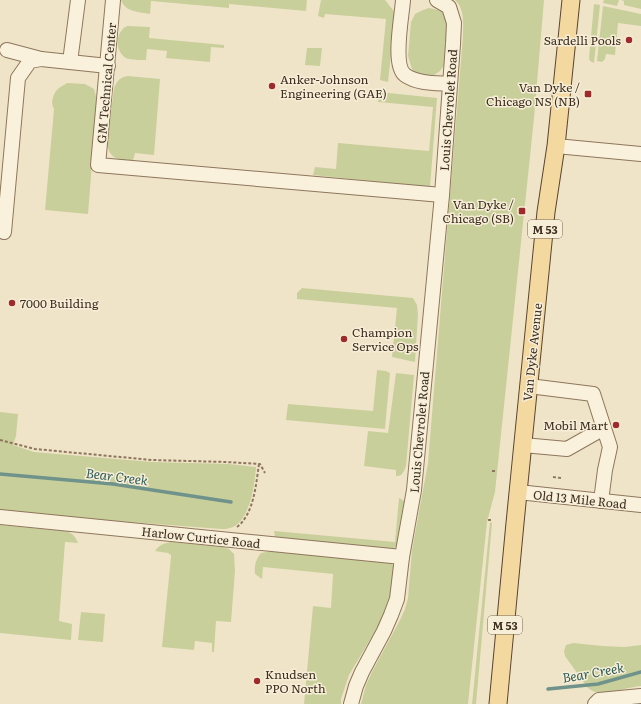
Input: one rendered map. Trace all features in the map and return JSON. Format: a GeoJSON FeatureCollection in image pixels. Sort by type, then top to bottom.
{"type":"FeatureCollection","features":[{"type":"Feature","properties":{"kind":"main road","name":"Van Dyke Avenue"},"geometry":{"type":"LineString","coordinates":[[498,704],[546,212],[556,146],[571,0]]}},
{"type":"Feature","properties":{"kind":"street"},"geometry":{"type":"LineString","coordinates":[[70,62],[78,0]]}},
{"type":"Feature","properties":{"kind":"street","name":"GM Technical Center"},"geometry":{"type":"LineString","coordinates":[[113,0],[98,165],[442,196]]}},
{"type":"Feature","properties":{"kind":"street"},"geometry":{"type":"LineString","coordinates":[[403,0],[398,50],[399,66],[404,75],[418,81],[450,84]]}},
{"type":"Feature","properties":{"kind":"street","name":"Louis Chevrolet Road"},"geometry":{"type":"LineString","coordinates":[[351,704],[362,672],[392,615],[397,599],[402,558],[414,490],[442,196],[454,24],[443,4]]}},
{"type":"Feature","properties":{"kind":"street"},"geometry":{"type":"LineString","coordinates":[[7,50],[41,59],[108,66]]}},
{"type":"Feature","properties":{"kind":"street"},"geometry":{"type":"LineString","coordinates":[[4,232],[18,78],[30,61],[41,59]]}},
{"type":"Feature","properties":{"kind":"street"},"geometry":{"type":"LineString","coordinates":[[556,146],[641,154]]}},
{"type":"Feature","properties":{"kind":"street"},"geometry":{"type":"LineString","coordinates":[[529,386],[593,394],[610,447],[604,470],[601,501]]}},
{"type":"Feature","properties":{"kind":"street"},"geometry":{"type":"LineString","coordinates":[[523,446],[567,449],[604,428]]}},
{"type":"Feature","properties":{"kind":"street","name":"Old 13 Mile Road"},"geometry":{"type":"LineString","coordinates":[[518,492],[641,505]]}},
{"type":"Feature","properties":{"kind":"street","name":"Harlow Curtice Road"},"geometry":{"type":"LineString","coordinates":[[0,517],[402,558]]}},
{"type":"Feature","properties":{"kind":"street"},"geometry":{"type":"LineString","coordinates":[[595,704],[600,700],[641,696]]}},
{"type":"Feature","properties":{"kind":"path"},"geometry":{"type":"LineString","coordinates":[[0,440],[35,449],[144,460],[260,464],[265,473]]}},
{"type":"Feature","properties":{"kind":"path"},"geometry":{"type":"LineString","coordinates":[[235,529],[242,523],[252,504],[256,490],[259,464]]}},
{"type":"Feature","properties":{"kind":"path"},"geometry":{"type":"LineString","coordinates":[[553,477],[561,478]]}},
{"type":"Feature","properties":{"kind":"green space"},"geometry":{"type":"Polygon","coordinates":[[[121,0],[307,0],[306,11],[229,4],[229,8],[151,1],[150,14],[129,9],[121,0]]]}},
{"type":"Feature","properties":{"kind":"green space"},"geometry":{"type":"Polygon","coordinates":[[[321,0],[385,0],[393,10],[395,17],[388,82],[380,80],[386,19],[325,14],[324,18],[318,16],[321,0]]]}},
{"type":"Feature","properties":{"kind":"green space"},"geometry":{"type":"Polygon","coordinates":[[[455,0],[544,0],[534,118],[495,492],[487,522],[468,704],[361,704],[366,685],[372,672],[405,609],[408,598],[412,550],[428,463],[463,36],[462,12],[455,0]]]}},
{"type":"Feature","properties":{"kind":"green space"},"geometry":{"type":"Polygon","coordinates":[[[604,0],[619,0],[617,6],[603,3],[604,0]]]}},
{"type":"Feature","properties":{"kind":"green space"},"geometry":{"type":"Polygon","coordinates":[[[621,0],[641,0],[641,9],[624,5],[624,1],[621,0]]]}},
{"type":"Feature","properties":{"kind":"green space"},"geometry":{"type":"Polygon","coordinates":[[[594,4],[600,5],[594,63],[590,61],[589,58],[594,4]]]}},
{"type":"Feature","properties":{"kind":"green space"},"geometry":{"type":"Polygon","coordinates":[[[603,6],[641,14],[641,26],[618,23],[615,55],[606,54],[605,59],[602,62],[597,61],[603,6]]]}},
{"type":"Feature","properties":{"kind":"green space"},"geometry":{"type":"Polygon","coordinates":[[[429,8],[440,11],[448,19],[445,64],[440,71],[434,75],[427,76],[419,75],[412,69],[408,56],[411,22],[415,14],[429,8]]]}},
{"type":"Feature","properties":{"kind":"green space"},"geometry":{"type":"Polygon","coordinates":[[[128,26],[150,27],[149,38],[224,45],[224,48],[211,47],[210,62],[166,58],[167,51],[147,49],[146,60],[128,59],[120,52],[118,40],[120,32],[128,26]]]}},
{"type":"Feature","properties":{"kind":"green space"},"geometry":{"type":"Polygon","coordinates":[[[307,48],[322,48],[320,66],[305,65],[307,48]]]}},
{"type":"Feature","properties":{"kind":"green space"},"geometry":{"type":"Polygon","coordinates":[[[128,76],[160,79],[154,155],[135,153],[133,161],[116,158],[113,156],[108,149],[107,143],[114,88],[119,80],[128,76]]]}},
{"type":"Feature","properties":{"kind":"green space"},"geometry":{"type":"Polygon","coordinates":[[[67,83],[85,84],[94,89],[97,100],[88,214],[45,210],[54,109],[52,101],[57,90],[67,83]]]}},
{"type":"Feature","properties":{"kind":"green space"},"geometry":{"type":"Polygon","coordinates":[[[379,92],[437,98],[430,187],[313,175],[315,167],[336,169],[338,143],[429,151],[433,107],[378,102],[379,92]]]}},
{"type":"Feature","properties":{"kind":"green space"},"geometry":{"type":"Polygon","coordinates":[[[302,288],[413,298],[417,305],[418,314],[415,362],[392,357],[397,308],[297,299],[297,293],[302,288]]]}},
{"type":"Feature","properties":{"kind":"green space"},"geometry":{"type":"Polygon","coordinates":[[[377,370],[390,373],[385,429],[286,420],[288,404],[373,411],[377,370]]]}},
{"type":"Feature","properties":{"kind":"green space"},"geometry":{"type":"Polygon","coordinates":[[[396,373],[414,375],[406,466],[400,476],[396,476],[396,470],[364,466],[368,431],[388,433],[396,373]]]}},
{"type":"Feature","properties":{"kind":"green space"},"geometry":{"type":"Polygon","coordinates":[[[0,412],[18,414],[16,436],[13,445],[34,452],[152,462],[229,464],[256,467],[253,492],[247,511],[237,525],[227,529],[0,512],[0,412]]]}},
{"type":"Feature","properties":{"kind":"green space"},"geometry":{"type":"Polygon","coordinates":[[[399,498],[404,501],[407,509],[401,543],[394,548],[368,550],[275,537],[274,531],[395,542],[399,498]]]}},
{"type":"Feature","properties":{"kind":"green space"},"geometry":{"type":"Polygon","coordinates":[[[490,522],[492,523],[476,704],[472,704],[490,522]]]}},
{"type":"Feature","properties":{"kind":"green space"},"geometry":{"type":"Polygon","coordinates":[[[0,525],[64,531],[71,533],[76,538],[78,543],[65,542],[59,621],[72,624],[71,640],[0,633],[0,525]]]}},
{"type":"Feature","properties":{"kind":"green space"},"geometry":{"type":"Polygon","coordinates":[[[171,542],[223,547],[229,549],[234,554],[235,571],[231,622],[216,621],[214,652],[212,652],[212,643],[195,641],[194,650],[162,647],[171,555],[168,553],[155,551],[158,547],[171,542]]]}},
{"type":"Feature","properties":{"kind":"green space"},"geometry":{"type":"Polygon","coordinates":[[[271,551],[389,562],[395,568],[390,599],[380,623],[349,675],[341,699],[341,704],[304,704],[313,606],[331,608],[333,574],[263,567],[262,579],[255,574],[256,562],[261,553],[271,551]]]}},
{"type":"Feature","properties":{"kind":"green space"},"geometry":{"type":"Polygon","coordinates":[[[81,612],[105,614],[103,642],[78,640],[81,612]]]}},
{"type":"Feature","properties":{"kind":"green space"},"geometry":{"type":"Polygon","coordinates":[[[573,643],[624,647],[641,645],[641,686],[600,693],[591,690],[587,687],[565,656],[564,651],[566,645],[573,643]]]}},
{"type":"Feature","properties":{"kind":"waterway","name":"Bear Creek"},"geometry":{"type":"LineString","coordinates":[[0,474],[113,484],[231,502]]}},
{"type":"Feature","properties":{"kind":"waterway","name":"Bear Creek"},"geometry":{"type":"LineString","coordinates":[[548,689],[598,684],[641,672]]}},
{"type":"Feature","properties":{"kind":"place","name":"Sardelli Pools"},"geometry":{"type":"Point","coordinates":[629,40]}},
{"type":"Feature","properties":{"kind":"place","name":"Anker-Johnson Engineering (GAE)"},"geometry":{"type":"Point","coordinates":[272,86]}},
{"type":"Feature","properties":{"kind":"place","name":"Van Dyke / Chicago NS (NB)"},"geometry":{"type":"Point","coordinates":[588,94]}},
{"type":"Feature","properties":{"kind":"place","name":"Van Dyke / Chicago (SB)"},"geometry":{"type":"Point","coordinates":[522,211]}},
{"type":"Feature","properties":{"kind":"place","name":"7000 Building"},"geometry":{"type":"Point","coordinates":[12,303]}},
{"type":"Feature","properties":{"kind":"place","name":"Champion Service Ops"},"geometry":{"type":"Point","coordinates":[344,339]}},
{"type":"Feature","properties":{"kind":"place","name":"Mobil Mart"},"geometry":{"type":"Point","coordinates":[616,425]}},
{"type":"Feature","properties":{"kind":"place","name":"Knudsen PPO North"},"geometry":{"type":"Point","coordinates":[257,681]}}]}
